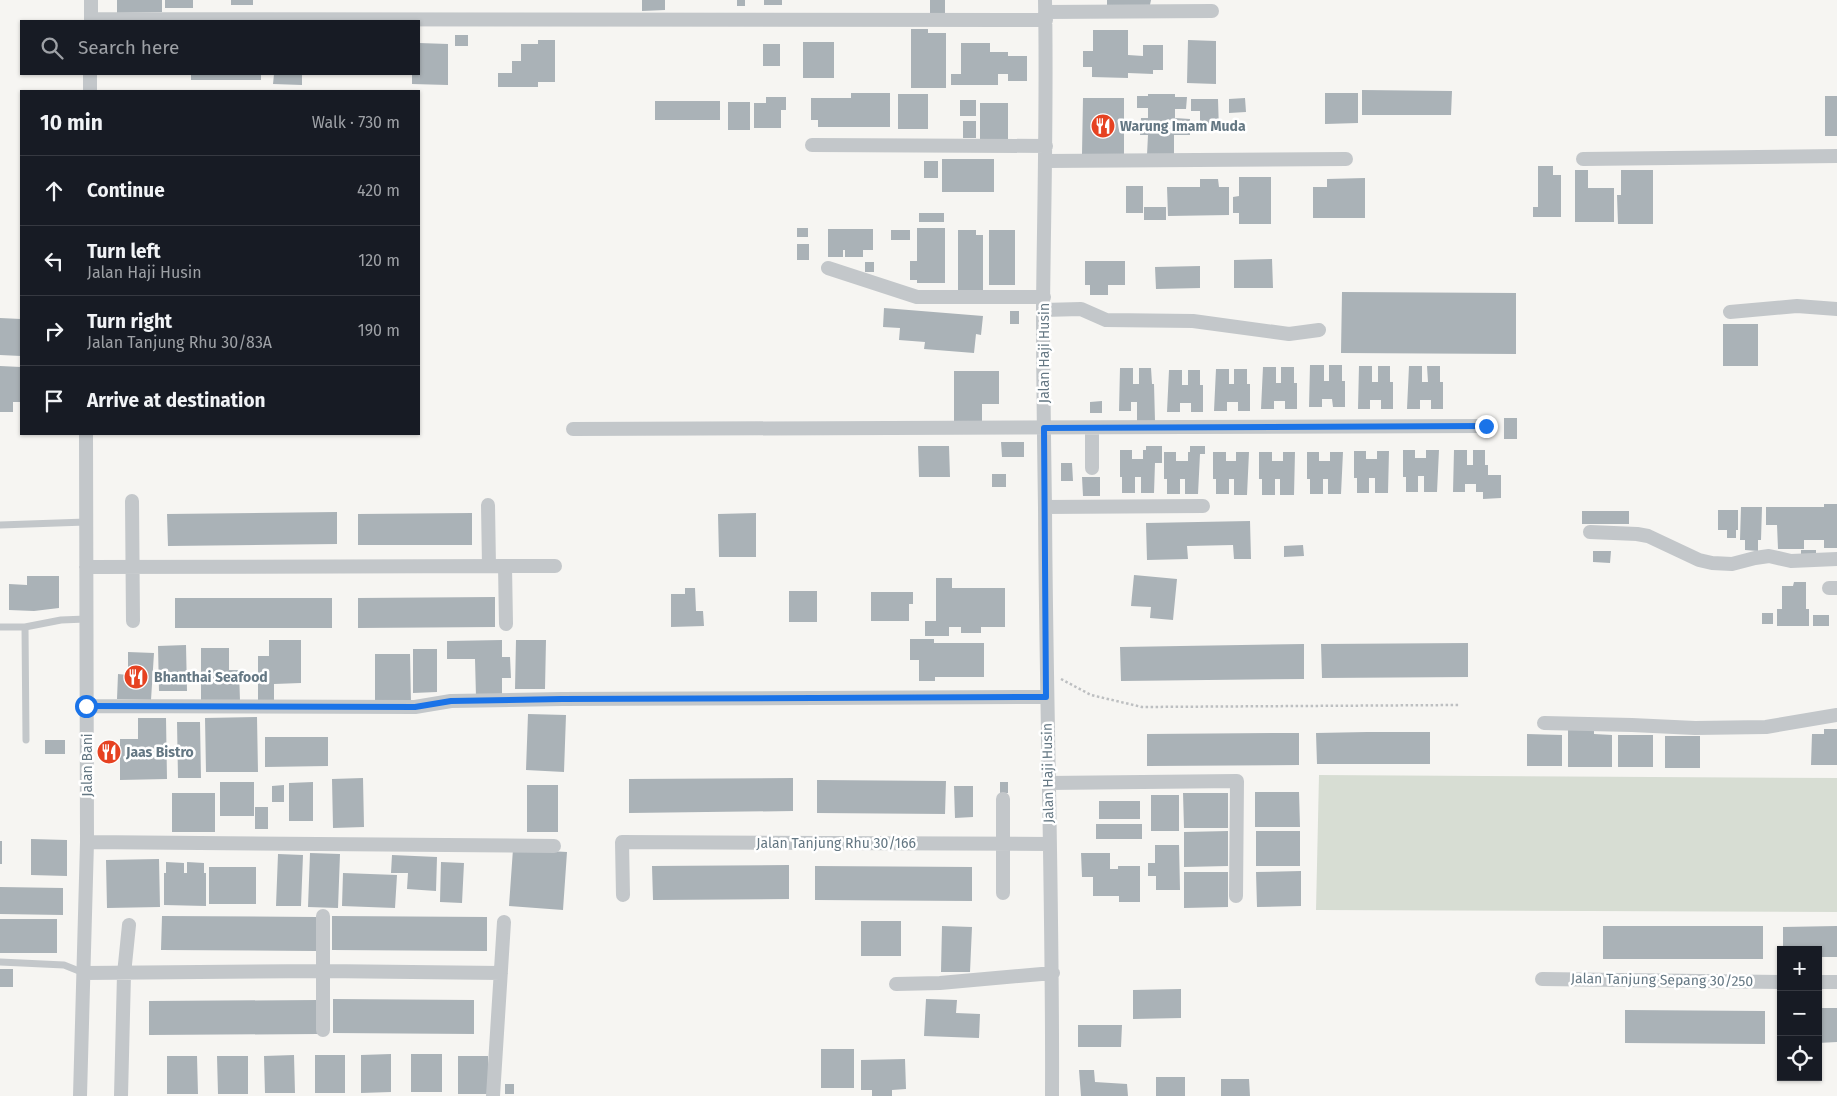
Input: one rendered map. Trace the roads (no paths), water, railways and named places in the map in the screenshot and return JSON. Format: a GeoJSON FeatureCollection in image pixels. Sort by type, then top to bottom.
{"type":"FeatureCollection","features":[{"type":"Feature","properties":{"kind":"street"},"geometry":{"type":"LineString","coordinates":[[91,0],[91,20],[1212,10]]}},
{"type":"Feature","properties":{"kind":"street","name":"Jalan Haji Husin"},"geometry":{"type":"LineString","coordinates":[[1045,10],[1044,508],[1046,697],[1053,973],[1052,1096]]}},
{"type":"Feature","properties":{"kind":"street"},"geometry":{"type":"LineString","coordinates":[[90,75],[90,90]]}},
{"type":"Feature","properties":{"kind":"street"},"geometry":{"type":"LineString","coordinates":[[812,145],[1046,146]]}},
{"type":"Feature","properties":{"kind":"street"},"geometry":{"type":"LineString","coordinates":[[1583,159],[1837,156]]}},
{"type":"Feature","properties":{"kind":"street"},"geometry":{"type":"LineString","coordinates":[[1046,161],[1346,159]]}},
{"type":"Feature","properties":{"kind":"street"},"geometry":{"type":"LineString","coordinates":[[828,268],[917,297],[1043,304],[1081,309],[1106,320],[1193,321],[1288,334],[1319,330]]}},
{"type":"Feature","properties":{"kind":"street"},"geometry":{"type":"LineString","coordinates":[[1730,312],[1797,306],[1837,309]]}},
{"type":"Feature","properties":{"kind":"street"},"geometry":{"type":"LineString","coordinates":[[573,429],[1486,426]]}},
{"type":"Feature","properties":{"kind":"street"},"geometry":{"type":"LineString","coordinates":[[1092,428],[1092,468]]}},
{"type":"Feature","properties":{"kind":"street","name":"Jalan Bani"},"geometry":{"type":"LineString","coordinates":[[80,1096],[86,842],[86,435]]}},
{"type":"Feature","properties":{"kind":"street"},"geometry":{"type":"LineString","coordinates":[[132,501],[133,621]]}},
{"type":"Feature","properties":{"kind":"street"},"geometry":{"type":"LineString","coordinates":[[488,505],[489,566]]}},
{"type":"Feature","properties":{"kind":"street"},"geometry":{"type":"LineString","coordinates":[[1044,508],[1203,506]]}},
{"type":"Feature","properties":{"kind":"street"},"geometry":{"type":"LineString","coordinates":[[1590,532],[1648,536],[1699,560],[1712,563],[1732,564],[1769,556],[1791,561],[1837,559]]}},
{"type":"Feature","properties":{"kind":"street"},"geometry":{"type":"LineString","coordinates":[[86,566],[555,566]]}},
{"type":"Feature","properties":{"kind":"street"},"geometry":{"type":"LineString","coordinates":[[506,566],[506,624]]}},
{"type":"Feature","properties":{"kind":"street"},"geometry":{"type":"LineString","coordinates":[[86,706],[415,707],[451,701],[1046,697]]}},
{"type":"Feature","properties":{"kind":"street"},"geometry":{"type":"LineString","coordinates":[[1544,724],[1695,728],[1766,727],[1837,715]]}},
{"type":"Feature","properties":{"kind":"street"},"geometry":{"type":"LineString","coordinates":[[1048,783],[1237,781],[1236,896]]}},
{"type":"Feature","properties":{"kind":"street"},"geometry":{"type":"LineString","coordinates":[[1002,799],[1002,893]]}},
{"type":"Feature","properties":{"kind":"street"},"geometry":{"type":"LineString","coordinates":[[86,842],[554,846]]}},
{"type":"Feature","properties":{"kind":"street","name":"Jalan Tanjung Rhu 30/166"},"geometry":{"type":"LineString","coordinates":[[623,895],[622,842],[1050,844]]}},
{"type":"Feature","properties":{"kind":"street"},"geometry":{"type":"LineString","coordinates":[[323,916],[323,1030]]}},
{"type":"Feature","properties":{"kind":"street"},"geometry":{"type":"LineString","coordinates":[[493,1096],[504,922]]}},
{"type":"Feature","properties":{"kind":"street"},"geometry":{"type":"LineString","coordinates":[[121,1096],[124,974],[129,925]]}},
{"type":"Feature","properties":{"kind":"street"},"geometry":{"type":"LineString","coordinates":[[84,974],[323,971],[501,973]]}},
{"type":"Feature","properties":{"kind":"street"},"geometry":{"type":"LineString","coordinates":[[896,984],[940,983],[1053,973]]}},
{"type":"Feature","properties":{"kind":"street","name":"Jalan Tanjung Sepang 30/250"},"geometry":{"type":"LineString","coordinates":[[1542,979],[1777,982]]}},
{"type":"Feature","properties":{"kind":"street"},"geometry":{"type":"LineString","coordinates":[[1822,982],[1837,982]]}},
{"type":"Feature","properties":{"kind":"lane"},"geometry":{"type":"LineString","coordinates":[[0,525],[86,522]]}},
{"type":"Feature","properties":{"kind":"lane"},"geometry":{"type":"LineString","coordinates":[[0,627],[25,627],[62,620],[86,619]]}},
{"type":"Feature","properties":{"kind":"lane"},"geometry":{"type":"LineString","coordinates":[[25,627],[26,740]]}},
{"type":"Feature","properties":{"kind":"lane"},"geometry":{"type":"LineString","coordinates":[[0,962],[64,965],[84,974]]}},
{"type":"Feature","properties":{"kind":"place","name":"Warung Imam Muda"},"geometry":{"type":"Point","coordinates":[1103,126]}},
{"type":"Feature","properties":{"kind":"place","name":"Bhanthai Seafood"},"geometry":{"type":"Point","coordinates":[136,677]}},
{"type":"Feature","properties":{"kind":"place","name":"Jaas Bistro"},"geometry":{"type":"Point","coordinates":[109,752]}}]}
